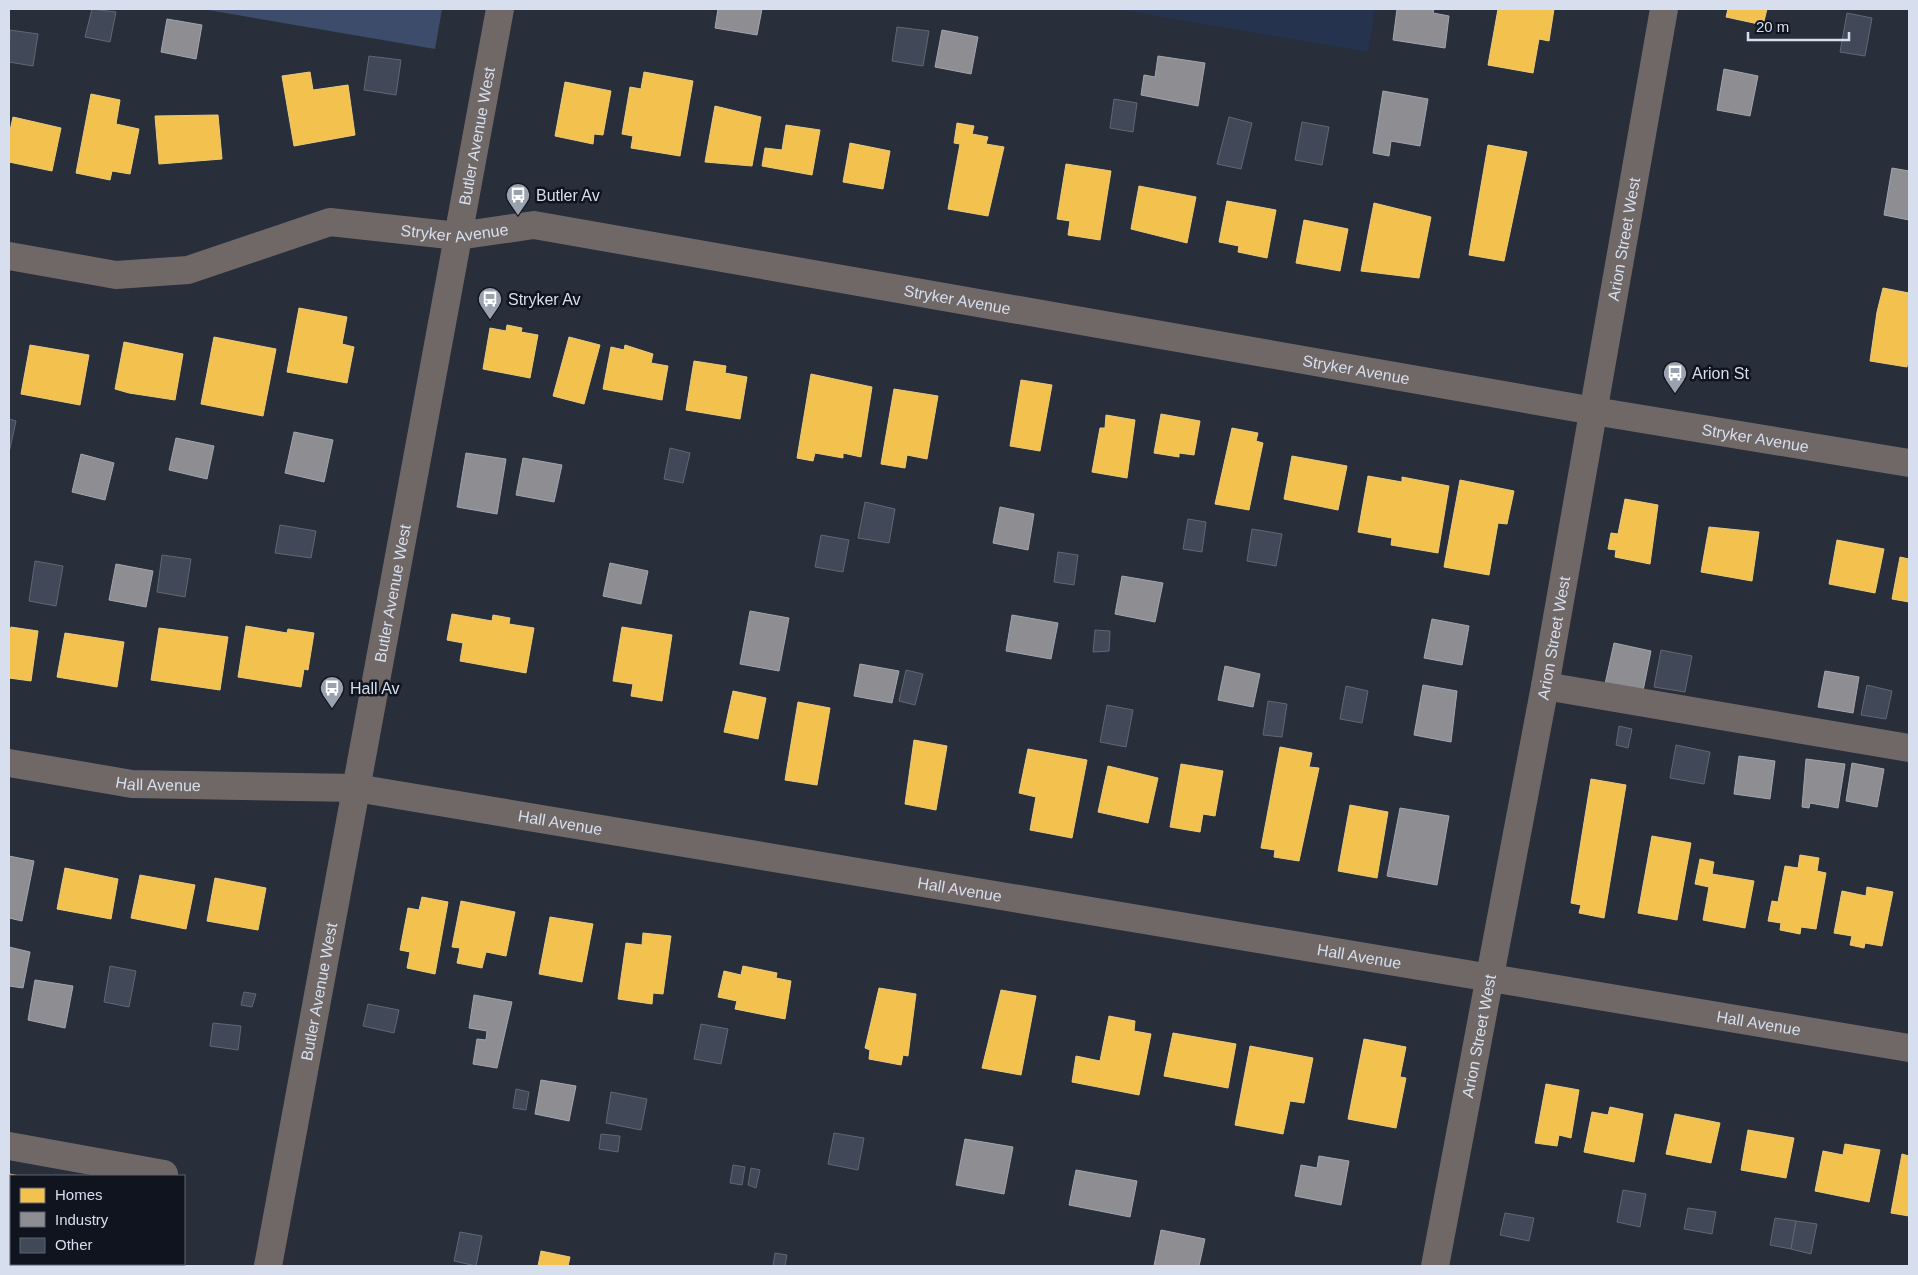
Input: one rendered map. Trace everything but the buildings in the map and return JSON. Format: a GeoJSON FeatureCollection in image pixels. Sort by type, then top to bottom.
{"type":"FeatureCollection","features":[{"type":"Feature","properties":{"kind":"street","name":"Butler Avenue West"},"geometry":{"type":"LineString","coordinates":[[268,1266],[500,9]]}},
{"type":"Feature","properties":{"kind":"street","name":"Arion Street West"},"geometry":{"type":"LineString","coordinates":[[1435,1266],[1545,686],[1664,9]]}},
{"type":"Feature","properties":{"kind":"street","name":"Stryker Avenue"},"geometry":{"type":"LineString","coordinates":[[9,256],[116,275],[188,270],[330,222],[458,236],[534,225],[1594,411],[1909,462]]}},
{"type":"Feature","properties":{"kind":"street"},"geometry":{"type":"LineString","coordinates":[[1545,686],[1909,748]]}},
{"type":"Feature","properties":{"kind":"street","name":"Hall Avenue"},"geometry":{"type":"LineString","coordinates":[[9,763],[132,784],[356,788],[1909,1048]]}},
{"type":"Feature","properties":{"kind":"street"},"geometry":{"type":"LineString","coordinates":[[9,1146],[164,1175]]}},
{"type":"Feature","properties":{"kind":"shaded area"},"geometry":{"type":"Polygon","coordinates":[[[202,9],[442,9],[435,49],[202,9]]]}},
{"type":"Feature","properties":{"kind":"shaded area"},"geometry":{"type":"Polygon","coordinates":[[[1117,9],[1375,9],[1368,52],[1117,9]]]}},
{"type":"Feature","properties":{"kind":"place","name":"Butler Av"},"geometry":{"type":"Point","coordinates":[518,216]}},
{"type":"Feature","properties":{"kind":"place","name":"Stryker Av"},"geometry":{"type":"Point","coordinates":[490,320]}},
{"type":"Feature","properties":{"kind":"place","name":"Arion St"},"geometry":{"type":"Point","coordinates":[1675,394]}},
{"type":"Feature","properties":{"kind":"place","name":"Hall Av"},"geometry":{"type":"Point","coordinates":[332,709]}}]}
